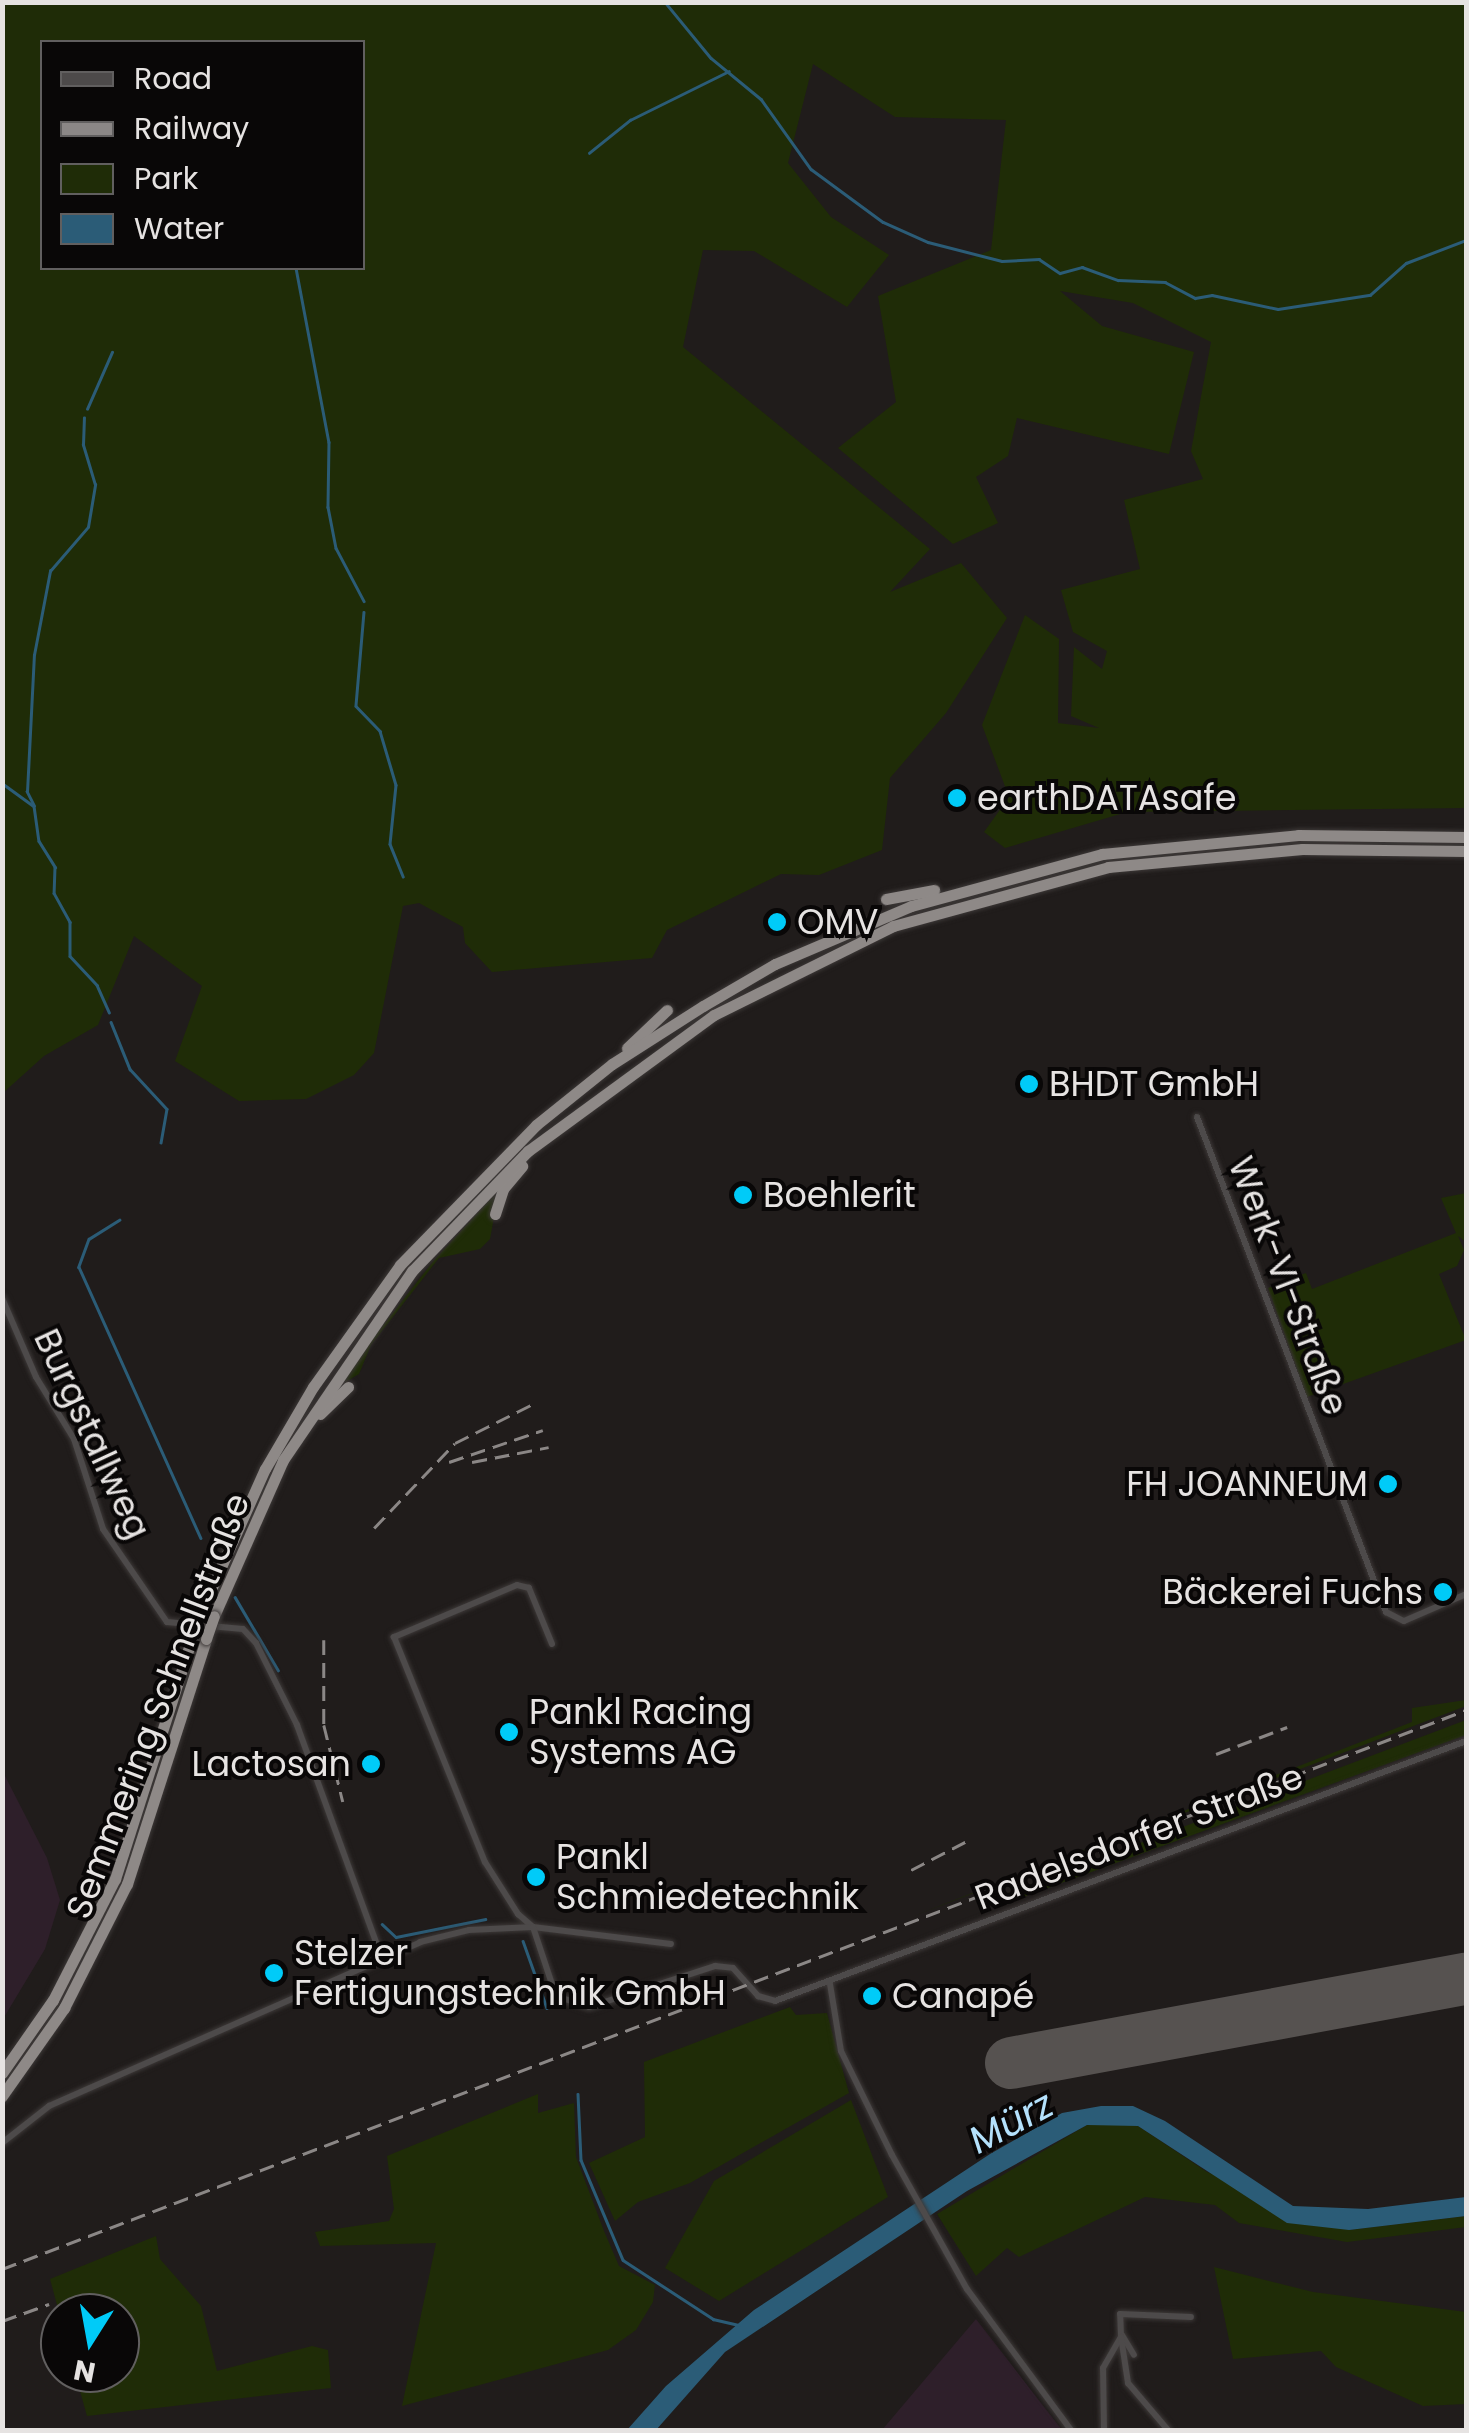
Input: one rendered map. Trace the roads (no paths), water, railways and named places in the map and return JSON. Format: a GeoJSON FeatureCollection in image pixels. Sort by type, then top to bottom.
{"type":"FeatureCollection","features":[{"type":"Feature","properties":{"kind":"highway","name":"Semmering Schnellstraße"},"geometry":{"type":"LineString","coordinates":[[2,2096],[64,2008],[126,1884],[199,1638],[200,1614],[265,1468],[362,1314],[473,1183],[612,1064],[775,964],[958,890],[1102,854],[1214,840],[1466,838]]}},
{"type":"Feature","properties":{"kind":"highway","name":"Semmering Schnellstraße"},"geometry":{"type":"LineString","coordinates":[[2,2074],[53,2000],[115,1879],[199,1638],[214,1616],[283,1460],[412,1271],[494,1182],[562,1124],[769,982],[893,926],[999,892],[1108,867],[1217,853],[1466,851]]}},
{"type":"Feature","properties":{"kind":"highway"},"geometry":{"type":"LineString","coordinates":[[886,899],[958,890]]}},
{"type":"Feature","properties":{"kind":"highway"},"geometry":{"type":"LineString","coordinates":[[612,1064],[667,1010]]}},
{"type":"Feature","properties":{"kind":"highway"},"geometry":{"type":"LineString","coordinates":[[495,1214],[512,1176],[562,1124]]}},
{"type":"Feature","properties":{"kind":"highway"},"geometry":{"type":"LineString","coordinates":[[283,1460],[348,1387]]}},
{"type":"Feature","properties":{"kind":"street","name":"Werk-VI-Straße"},"geometry":{"type":"LineString","coordinates":[[1197,1117],[1386,1612],[1404,1621],[1466,1594]]}},
{"type":"Feature","properties":{"kind":"street","name":"Burgstallweg"},"geometry":{"type":"LineString","coordinates":[[2,1298],[36,1377],[74,1439],[102,1530],[167,1622],[244,1629],[256,1642],[297,1725],[382,1959]]}},
{"type":"Feature","properties":{"kind":"street"},"geometry":{"type":"LineString","coordinates":[[552,1644],[529,1588],[516,1585],[394,1636],[485,1862],[533,1926],[553,1986],[576,2005],[606,2003],[715,1966],[733,1968],[766,2000],[830,1984],[841,2051],[912,2193],[935,2234],[1071,2430]]}},
{"type":"Feature","properties":{"kind":"street","name":"Radelsdorfer Straße"},"geometry":{"type":"LineString","coordinates":[[830,1984],[1466,1741]]}},
{"type":"Feature","properties":{"kind":"street"},"geometry":{"type":"LineString","coordinates":[[2,2143],[49,2106],[382,1959],[469,1930],[533,1926],[671,1944]]}},
{"type":"Feature","properties":{"kind":"street"},"geometry":{"type":"LineString","coordinates":[[1168,2430],[1139,2398],[1124,2372],[1120,2314],[1190,2316]]}},
{"type":"Feature","properties":{"kind":"street"},"geometry":{"type":"LineString","coordinates":[[1121,2336],[1134,2355]]}},
{"type":"Feature","properties":{"kind":"street"},"geometry":{"type":"LineString","coordinates":[[1104,2430],[1102,2368],[1121,2336]]}},
{"type":"Feature","properties":{"kind":"water","name":"Mürz"},"geometry":{"type":"Polygon","coordinates":[[[1101,2106],[1133,2106],[1165,2121],[1293,2206],[1368,2209],[1466,2197],[1466,2216],[1349,2230],[1287,2223],[1138,2126],[1087,2125],[967,2191],[725,2352],[656,2430],[627,2430],[666,2386],[754,2310],[990,2154],[1062,2113],[1101,2106]]]}},
{"type":"Feature","properties":{"kind":"waterway"},"geometry":{"type":"LineString","coordinates":[[665,2],[711,58],[761,99],[811,169],[883,222],[928,242],[1002,261],[1039,259],[1060,273],[1082,267],[1118,280],[1165,282],[1195,298],[1212,295],[1278,309],[1370,295],[1406,263],[1466,240]]}},
{"type":"Feature","properties":{"kind":"waterway"},"geometry":{"type":"LineString","coordinates":[[589,153],[630,120],[729,71]]}},
{"type":"Feature","properties":{"kind":"waterway"},"geometry":{"type":"LineString","coordinates":[[296,270],[329,442],[328,507],[336,548],[364,601]]}},
{"type":"Feature","properties":{"kind":"waterway"},"geometry":{"type":"LineString","coordinates":[[87,409],[112,352]]}},
{"type":"Feature","properties":{"kind":"waterway"},"geometry":{"type":"LineString","coordinates":[[34,806],[27,792],[34,655],[50,571],[88,527],[95,485],[83,445],[84,418]]}},
{"type":"Feature","properties":{"kind":"waterway"},"geometry":{"type":"LineString","coordinates":[[364,612],[356,706],[380,731],[396,785],[390,844],[403,877]]}},
{"type":"Feature","properties":{"kind":"waterway"},"geometry":{"type":"LineString","coordinates":[[2,783],[34,806],[39,841],[55,867],[54,893],[70,922],[70,956],[97,985],[109,1012]]}},
{"type":"Feature","properties":{"kind":"waterway"},"geometry":{"type":"LineString","coordinates":[[111,1022],[130,1069],[167,1109],[161,1142]]}},
{"type":"Feature","properties":{"kind":"waterway"},"geometry":{"type":"LineString","coordinates":[[120,1220],[89,1239],[79,1267],[201,1538]]}},
{"type":"Feature","properties":{"kind":"waterway"},"geometry":{"type":"LineString","coordinates":[[235,1597],[278,1670]]}},
{"type":"Feature","properties":{"kind":"waterway"},"geometry":{"type":"LineString","coordinates":[[382,1924],[396,1937],[485,1919]]}},
{"type":"Feature","properties":{"kind":"waterway"},"geometry":{"type":"LineString","coordinates":[[523,1941],[547,2008]]}},
{"type":"Feature","properties":{"kind":"waterway"},"geometry":{"type":"LineString","coordinates":[[578,2094],[581,2160],[623,2260],[713,2319],[738,2325]]}},
{"type":"Feature","properties":{"kind":"railway"},"geometry":{"type":"LineString","coordinates":[[374,1528],[455,1443],[533,1404]]}},
{"type":"Feature","properties":{"kind":"railway"},"geometry":{"type":"LineString","coordinates":[[449,1462],[543,1430]]}},
{"type":"Feature","properties":{"kind":"railway"},"geometry":{"type":"LineString","coordinates":[[472,1462],[549,1447]]}},
{"type":"Feature","properties":{"kind":"railway"},"geometry":{"type":"LineString","coordinates":[[324,1640],[324,1725],[343,1802]]}},
{"type":"Feature","properties":{"kind":"railway"},"geometry":{"type":"LineString","coordinates":[[2,2269],[1466,1710]]}},
{"type":"Feature","properties":{"kind":"railway"},"geometry":{"type":"LineString","coordinates":[[1216,1754],[1287,1727]]}},
{"type":"Feature","properties":{"kind":"railway"},"geometry":{"type":"LineString","coordinates":[[911,1870],[965,1842]]}},
{"type":"Feature","properties":{"kind":"railway"},"geometry":{"type":"LineString","coordinates":[[2,2321],[40,2307]]}},
{"type":"Feature","properties":{"kind":"place","name":"earthDATAsafe"},"geometry":{"type":"Point","coordinates":[957,798]}},
{"type":"Feature","properties":{"kind":"place","name":"OMV"},"geometry":{"type":"Point","coordinates":[777,922]}},
{"type":"Feature","properties":{"kind":"place","name":"BHDT GmbH"},"geometry":{"type":"Point","coordinates":[1029,1084]}},
{"type":"Feature","properties":{"kind":"place","name":"Boehlerit"},"geometry":{"type":"Point","coordinates":[743,1195]}},
{"type":"Feature","properties":{"kind":"place","name":"FH JOANNEUM"},"geometry":{"type":"Point","coordinates":[1388,1484]}},
{"type":"Feature","properties":{"kind":"place","name":"Bäckerei Fuchs"},"geometry":{"type":"Point","coordinates":[1443,1592]}},
{"type":"Feature","properties":{"kind":"place","name":"Pankl Racing Systems AG"},"geometry":{"type":"Point","coordinates":[509,1732]}},
{"type":"Feature","properties":{"kind":"place","name":"Lactosan"},"geometry":{"type":"Point","coordinates":[371,1764]}},
{"type":"Feature","properties":{"kind":"place","name":"Pankl Schmiedetechnik"},"geometry":{"type":"Point","coordinates":[536,1877]}},
{"type":"Feature","properties":{"kind":"place","name":"Stelzer Fertigungstechnik GmbH"},"geometry":{"type":"Point","coordinates":[274,1973]}},
{"type":"Feature","properties":{"kind":"place","name":"Canapé"},"geometry":{"type":"Point","coordinates":[872,1996]}}]}
